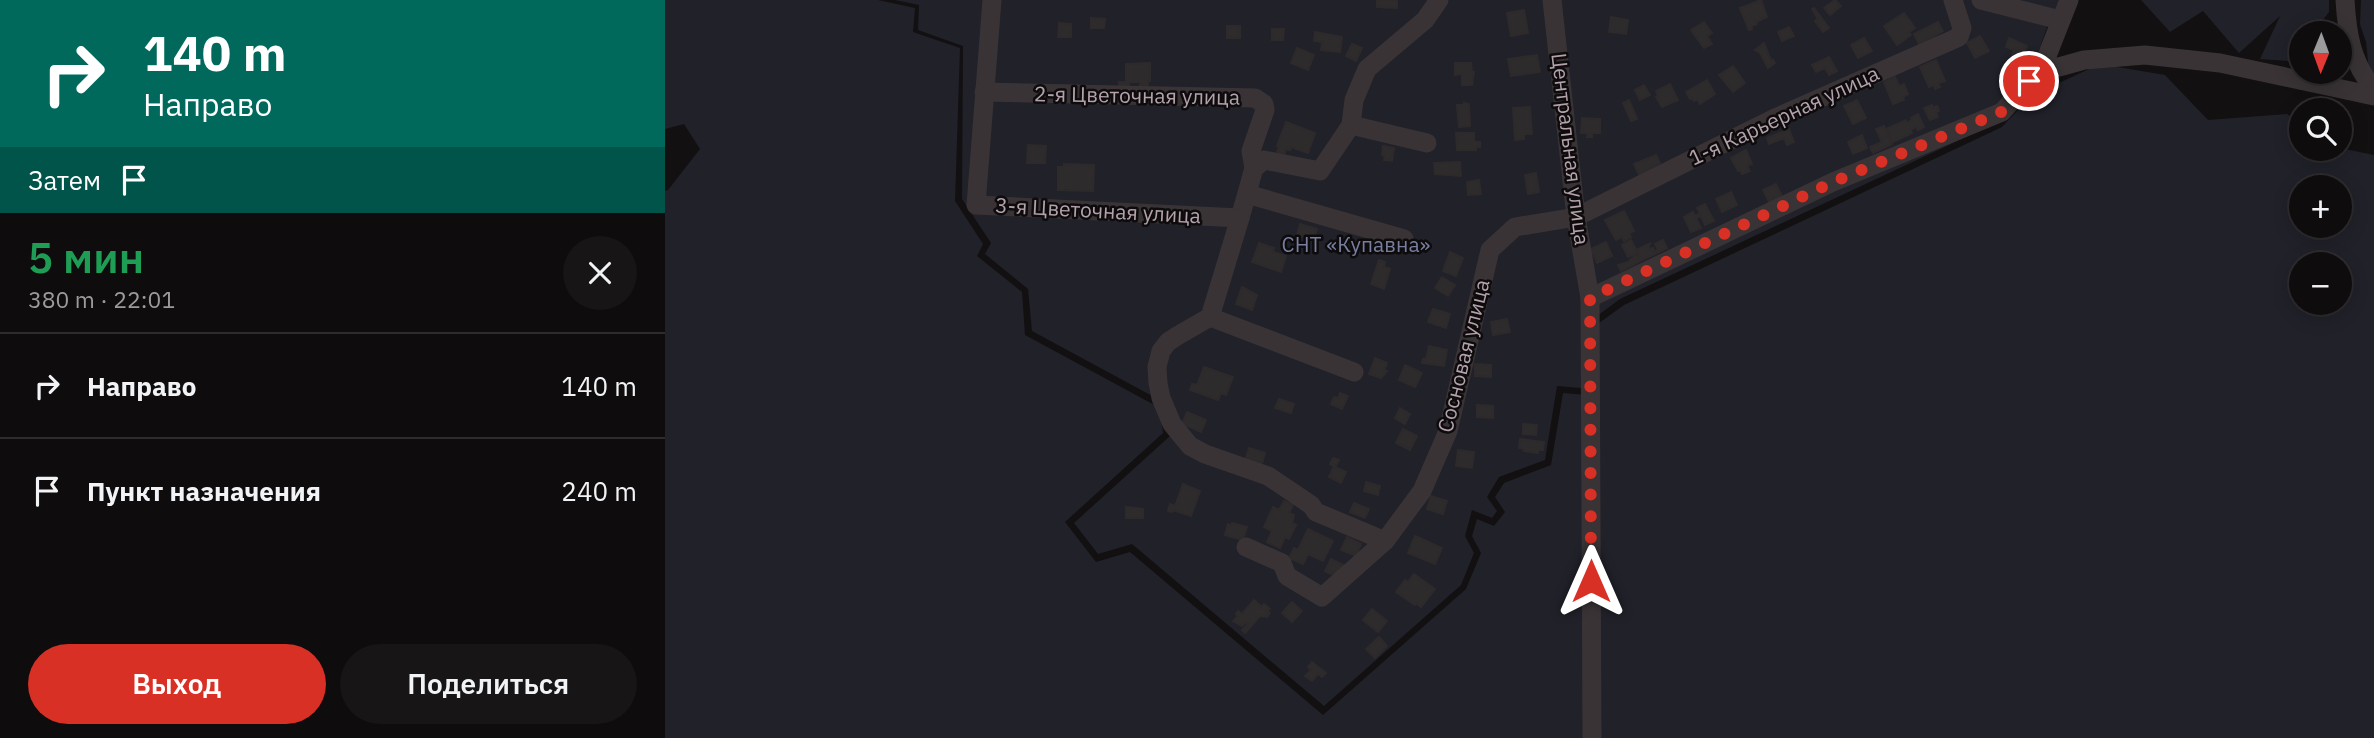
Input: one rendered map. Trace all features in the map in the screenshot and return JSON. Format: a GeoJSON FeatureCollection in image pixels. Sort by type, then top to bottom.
{"type":"FeatureCollection","features":[{"type":"Feature","properties":{"kind":"street"},"geometry":{"type":"LineString","coordinates":[[984,92],[992,0]]}},
{"type":"Feature","properties":{"kind":"street"},"geometry":{"type":"LineString","coordinates":[[1385,541],[1316,512],[1311,505],[1268,476],[1190,446],[1166,412],[1161,398],[1157,367],[1161,351],[1168,342],[1210,317],[1254,168],[1265,160],[1320,170],[1351,125],[1354,100],[1367,69],[1425,20],[1439,0]]}},
{"type":"Feature","properties":{"kind":"street","name":"Центральная улица"},"geometry":{"type":"LineString","coordinates":[[1552,0],[1576,217],[1590,298],[1592,738]]}},
{"type":"Feature","properties":{"kind":"street","name":"1-я Карьерная улица"},"geometry":{"type":"LineString","coordinates":[[1576,217],[1775,118],[1959,37],[1962,28],[1953,0]]}},
{"type":"Feature","properties":{"kind":"street"},"geometry":{"type":"LineString","coordinates":[[1981,0],[2060,20]]}},
{"type":"Feature","properties":{"kind":"street"},"geometry":{"type":"LineString","coordinates":[[1590,298],[1833,182],[2001,112],[2043,66],[2069,0]]}},
{"type":"Feature","properties":{"kind":"street"},"geometry":{"type":"LineString","coordinates":[[2345,0],[2347,37],[2364,77],[2374,89]]}},
{"type":"Feature","properties":{"kind":"street"},"geometry":{"type":"LineString","coordinates":[[2043,66],[2145,55],[2220,64],[2374,96]]}},
{"type":"Feature","properties":{"kind":"street","name":"2-я Цветочная улица"},"geometry":{"type":"LineString","coordinates":[[984,92],[1255,98],[1264,104],[1265,110],[1251,151],[1254,168]]}},
{"type":"Feature","properties":{"kind":"street","name":"3-я Цветочная улица"},"geometry":{"type":"LineString","coordinates":[[984,92],[977,205],[1240,218]]}},
{"type":"Feature","properties":{"kind":"street"},"geometry":{"type":"LineString","coordinates":[[1351,125],[1427,142]]}},
{"type":"Feature","properties":{"kind":"street"},"geometry":{"type":"LineString","coordinates":[[1247,194],[1404,239]]}},
{"type":"Feature","properties":{"kind":"street","name":"Сосновая улица"},"geometry":{"type":"LineString","coordinates":[[1246,547],[1282,563],[1287,576],[1322,597],[1385,541],[1422,491],[1448,431],[1490,250],[1515,227],[1576,217]]}},
{"type":"Feature","properties":{"kind":"street"},"geometry":{"type":"LineString","coordinates":[[1210,317],[1354,372]]}},
{"type":"Feature","properties":{"kind":"green space"},"geometry":{"type":"Polygon","coordinates":[[[665,0],[878,0],[915,8],[913,32],[960,48],[955,201],[983,244],[977,256],[1022,292],[1025,335],[1160,408],[1163,433],[1065,522],[1096,562],[1130,552],[1323,715],[1466,589],[1481,553],[1472,536],[1477,519],[1494,526],[1505,512],[1495,497],[1504,483],[1551,465],[1563,393],[1587,395],[1590,738],[665,738],[665,191],[700,149],[684,124],[665,129],[665,0]]]}},
{"type":"Feature","properties":{"kind":"green space","name":"СНТ «Купавна»"},"geometry":{"type":"Polygon","coordinates":[[[895,0],[2060,0],[2050,19],[2024,92],[1998,122],[1620,299],[1593,319],[1581,388],[1557,386],[1545,460],[1499,477],[1487,497],[1497,511],[1492,518],[1472,510],[1465,536],[1474,553],[1461,585],[1324,706],[1132,544],[1098,554],[1074,523],[1170,436],[1167,404],[1032,331],[1028,289],[985,254],[991,243],[962,199],[963,46],[918,30],[919,5],[895,0]]]}},
{"type":"Feature","properties":{"kind":"green space"},"geometry":{"type":"Polygon","coordinates":[[[2141,0],[2329,0],[2329,12],[2322,21],[2289,21],[2289,61],[2260,59],[2280,16],[2239,53],[2203,11],[2170,32],[2141,0]]]}},
{"type":"Feature","properties":{"kind":"green space"},"geometry":{"type":"Polygon","coordinates":[[[2361,0],[2374,0],[2374,73],[2369,71],[2366,42],[2360,24],[2361,0]]]}},
{"type":"Feature","properties":{"kind":"green space"},"geometry":{"type":"Polygon","coordinates":[[[2100,64],[2165,75],[2208,120],[2287,114],[2289,161],[2352,161],[2352,150],[2374,155],[2374,738],[1599,738],[1599,323],[1624,305],[2002,127],[2031,96],[2100,64]]]}},
{"type":"Feature","properties":{"kind":"building"},"geometry":{"type":"Polygon","coordinates":[[[1377,0],[1397,0],[1397,8],[1377,7],[1377,0]]]}},
{"type":"Feature","properties":{"kind":"building"},"geometry":{"type":"Polygon","coordinates":[[[1761,0],[1767,17],[1756,22],[1749,30],[1740,8],[1761,0]]]}},
{"type":"Feature","properties":{"kind":"building"},"geometry":{"type":"Polygon","coordinates":[[[1835,0],[1841,6],[1830,15],[1824,8],[1835,0]]]}},
{"type":"Feature","properties":{"kind":"building"},"geometry":{"type":"Polygon","coordinates":[[[1814,8],[1829,28],[1823,32],[1815,21],[1818,19],[1812,9],[1814,8]]]}},
{"type":"Feature","properties":{"kind":"building"},"geometry":{"type":"Polygon","coordinates":[[[1524,10],[1528,33],[1511,36],[1507,13],[1524,10]]]}},
{"type":"Feature","properties":{"kind":"building"},"geometry":{"type":"Polygon","coordinates":[[[1904,13],[1915,28],[1909,32],[1911,35],[1897,45],[1884,26],[1904,13]]]}},
{"type":"Feature","properties":{"kind":"building"},"geometry":{"type":"Polygon","coordinates":[[[1611,17],[1628,20],[1626,34],[1609,32],[1611,17]]]}},
{"type":"Feature","properties":{"kind":"building"},"geometry":{"type":"Polygon","coordinates":[[[1091,18],[1105,19],[1104,28],[1091,28],[1091,18]]]}},
{"type":"Feature","properties":{"kind":"building"},"geometry":{"type":"Polygon","coordinates":[[[1704,22],[1712,33],[1707,36],[1712,44],[1704,48],[1691,30],[1704,22]]]}},
{"type":"Feature","properties":{"kind":"building"},"geometry":{"type":"Polygon","coordinates":[[[1938,22],[1943,31],[1919,44],[1914,34],[1938,22]]]}},
{"type":"Feature","properties":{"kind":"building"},"geometry":{"type":"Polygon","coordinates":[[[1059,23],[1071,24],[1071,37],[1058,37],[1059,23]]]}},
{"type":"Feature","properties":{"kind":"building"},"geometry":{"type":"Polygon","coordinates":[[[1227,26],[1240,26],[1240,38],[1227,38],[1227,26]]]}},
{"type":"Feature","properties":{"kind":"building"},"geometry":{"type":"Polygon","coordinates":[[[1789,27],[1794,36],[1782,41],[1778,32],[1789,27]]]}},
{"type":"Feature","properties":{"kind":"building"},"geometry":{"type":"Polygon","coordinates":[[[1272,29],[1284,29],[1283,40],[1272,40],[1272,29]]]}},
{"type":"Feature","properties":{"kind":"building"},"geometry":{"type":"Polygon","coordinates":[[[1315,32],[1342,37],[1340,52],[1321,50],[1322,42],[1314,41],[1315,32]]]}},
{"type":"Feature","properties":{"kind":"building"},"geometry":{"type":"Polygon","coordinates":[[[1980,36],[1989,51],[1975,58],[1967,43],[1980,36]]]}},
{"type":"Feature","properties":{"kind":"building"},"geometry":{"type":"Polygon","coordinates":[[[1864,38],[1872,51],[1858,58],[1851,45],[1864,38]]]}},
{"type":"Feature","properties":{"kind":"building"},"geometry":{"type":"Polygon","coordinates":[[[2009,38],[2027,46],[2022,58],[2012,54],[2014,50],[2006,47],[2009,38]]]}},
{"type":"Feature","properties":{"kind":"building"},"geometry":{"type":"Polygon","coordinates":[[[1764,43],[1772,63],[1773,60],[1775,63],[1768,68],[1760,53],[1755,50],[1764,43]]]}},
{"type":"Feature","properties":{"kind":"building"},"geometry":{"type":"Polygon","coordinates":[[[1352,44],[1362,48],[1356,61],[1346,56],[1352,44]]]}},
{"type":"Feature","properties":{"kind":"building"},"geometry":{"type":"Polygon","coordinates":[[[1297,48],[1314,55],[1308,70],[1291,63],[1297,48]]]}},
{"type":"Feature","properties":{"kind":"building"},"geometry":{"type":"Polygon","coordinates":[[[1537,55],[1540,72],[1511,76],[1508,59],[1537,55]]]}},
{"type":"Feature","properties":{"kind":"building"},"geometry":{"type":"Polygon","coordinates":[[[1829,57],[1837,71],[1829,75],[1825,68],[1816,72],[1812,65],[1829,57]]]}},
{"type":"Feature","properties":{"kind":"building"},"geometry":{"type":"Polygon","coordinates":[[[1936,60],[1945,81],[1938,83],[1940,87],[1935,89],[1934,85],[1929,87],[1920,67],[1936,60]]]}},
{"type":"Feature","properties":{"kind":"building"},"geometry":{"type":"Polygon","coordinates":[[[1150,63],[1148,85],[1129,82],[1129,89],[1119,89],[1119,82],[1126,82],[1126,64],[1150,63]]]}},
{"type":"Feature","properties":{"kind":"building"},"geometry":{"type":"Polygon","coordinates":[[[1455,63],[1471,63],[1474,72],[1472,85],[1462,85],[1462,74],[1455,75],[1455,63]]]}},
{"type":"Feature","properties":{"kind":"building"},"geometry":{"type":"Polygon","coordinates":[[[1733,66],[1745,83],[1733,92],[1719,75],[1733,66]]]}},
{"type":"Feature","properties":{"kind":"building"},"geometry":{"type":"Polygon","coordinates":[[[1895,77],[1899,86],[1904,84],[1908,94],[1903,97],[1904,100],[1893,104],[1884,82],[1895,77]]]}},
{"type":"Feature","properties":{"kind":"building"},"geometry":{"type":"Polygon","coordinates":[[[1707,80],[1715,94],[1700,104],[1697,99],[1690,99],[1686,92],[1707,80]]]}},
{"type":"Feature","properties":{"kind":"building"},"geometry":{"type":"Polygon","coordinates":[[[1670,84],[1678,100],[1662,107],[1656,97],[1656,91],[1670,84]]]}},
{"type":"Feature","properties":{"kind":"building"},"geometry":{"type":"Polygon","coordinates":[[[1644,85],[1650,95],[1640,100],[1635,90],[1644,85]]]}},
{"type":"Feature","properties":{"kind":"building"},"geometry":{"type":"Polygon","coordinates":[[[1629,100],[1637,119],[1631,121],[1623,103],[1629,100]]]}},
{"type":"Feature","properties":{"kind":"building"},"geometry":{"type":"Polygon","coordinates":[[[1857,100],[1866,118],[1853,124],[1844,106],[1857,100]]]}},
{"type":"Feature","properties":{"kind":"building"},"geometry":{"type":"Polygon","coordinates":[[[1469,104],[1470,126],[1459,127],[1457,105],[1469,104]]]}},
{"type":"Feature","properties":{"kind":"building"},"geometry":{"type":"Polygon","coordinates":[[[1932,105],[1933,108],[1937,106],[1939,111],[1936,112],[1938,117],[1930,120],[1924,108],[1932,105]]]}},
{"type":"Feature","properties":{"kind":"building"},"geometry":{"type":"Polygon","coordinates":[[[1530,107],[1532,134],[1524,134],[1524,139],[1515,140],[1513,108],[1530,107]]]}},
{"type":"Feature","properties":{"kind":"building"},"geometry":{"type":"Polygon","coordinates":[[[1918,114],[1924,127],[1918,130],[1916,127],[1910,130],[1912,133],[1893,142],[1886,129],[1906,120],[1907,123],[1918,114]]]}},
{"type":"Feature","properties":{"kind":"building"},"geometry":{"type":"Polygon","coordinates":[[[1582,118],[1600,119],[1600,133],[1592,133],[1592,137],[1587,137],[1588,133],[1581,133],[1582,118]]]}},
{"type":"Feature","properties":{"kind":"building"},"geometry":{"type":"Polygon","coordinates":[[[1286,122],[1315,133],[1308,153],[1291,147],[1290,150],[1286,149],[1284,155],[1277,152],[1286,122]]]}},
{"type":"Feature","properties":{"kind":"building"},"geometry":{"type":"Polygon","coordinates":[[[1884,126],[1892,144],[1873,153],[1870,147],[1882,142],[1876,129],[1884,126]]]}},
{"type":"Feature","properties":{"kind":"building"},"geometry":{"type":"Polygon","coordinates":[[[1789,129],[1794,142],[1787,145],[1784,138],[1769,144],[1767,138],[1789,129]]]}},
{"type":"Feature","properties":{"kind":"building"},"geometry":{"type":"Polygon","coordinates":[[[1456,133],[1474,133],[1474,142],[1480,142],[1480,147],[1476,147],[1476,150],[1457,150],[1456,133]]]}},
{"type":"Feature","properties":{"kind":"building"},"geometry":{"type":"Polygon","coordinates":[[[1862,135],[1867,148],[1853,154],[1848,142],[1862,135]]]}},
{"type":"Feature","properties":{"kind":"building"},"geometry":{"type":"Polygon","coordinates":[[[1028,145],[1046,146],[1045,163],[1027,163],[1028,145]]]}},
{"type":"Feature","properties":{"kind":"building"},"geometry":{"type":"Polygon","coordinates":[[[1383,146],[1394,148],[1392,161],[1384,160],[1383,146]]]}},
{"type":"Feature","properties":{"kind":"building"},"geometry":{"type":"Polygon","coordinates":[[[1746,150],[1752,164],[1747,166],[1750,171],[1742,174],[1731,158],[1746,150]]]}},
{"type":"Feature","properties":{"kind":"building"},"geometry":{"type":"Polygon","coordinates":[[[1656,155],[1660,163],[1639,175],[1634,164],[1656,155]]]}},
{"type":"Feature","properties":{"kind":"building"},"geometry":{"type":"Polygon","coordinates":[[[1460,162],[1461,176],[1435,174],[1434,163],[1460,162]]]}},
{"type":"Feature","properties":{"kind":"building"},"geometry":{"type":"Polygon","coordinates":[[[1064,164],[1094,165],[1093,191],[1058,190],[1058,167],[1064,167],[1064,164]]]}},
{"type":"Feature","properties":{"kind":"building"},"geometry":{"type":"Polygon","coordinates":[[[1536,173],[1539,192],[1528,194],[1525,175],[1536,173]]]}},
{"type":"Feature","properties":{"kind":"building"},"geometry":{"type":"Polygon","coordinates":[[[1479,180],[1481,194],[1468,195],[1467,182],[1479,180]]]}},
{"type":"Feature","properties":{"kind":"building"},"geometry":{"type":"Polygon","coordinates":[[[1776,184],[1783,198],[1770,204],[1763,190],[1776,184]]]}},
{"type":"Feature","properties":{"kind":"building"},"geometry":{"type":"Polygon","coordinates":[[[1731,192],[1737,205],[1722,212],[1716,199],[1731,192]]]}},
{"type":"Feature","properties":{"kind":"building"},"geometry":{"type":"Polygon","coordinates":[[[1705,204],[1714,221],[1705,225],[1701,216],[1696,218],[1701,228],[1691,232],[1684,217],[1693,212],[1695,216],[1700,213],[1697,208],[1705,204]]]}},
{"type":"Feature","properties":{"kind":"building"},"geometry":{"type":"Polygon","coordinates":[[[1624,211],[1634,231],[1629,233],[1631,237],[1624,241],[1622,237],[1616,240],[1605,220],[1624,211]]]}},
{"type":"Feature","properties":{"kind":"building"},"geometry":{"type":"Polygon","coordinates":[[[1300,224],[1317,229],[1314,240],[1297,235],[1300,224]]]}},
{"type":"Feature","properties":{"kind":"building"},"geometry":{"type":"Polygon","coordinates":[[[1631,240],[1638,253],[1628,257],[1622,245],[1631,240]]]}},
{"type":"Feature","properties":{"kind":"building"},"geometry":{"type":"Polygon","coordinates":[[[1663,240],[1667,248],[1638,262],[1636,259],[1637,263],[1621,271],[1618,265],[1628,262],[1636,255],[1639,257],[1638,249],[1651,243],[1648,247],[1655,252],[1658,250],[1655,244],[1663,240]]]}},
{"type":"Feature","properties":{"kind":"building"},"geometry":{"type":"Polygon","coordinates":[[[1606,242],[1612,256],[1597,263],[1591,249],[1606,242]]]}},
{"type":"Feature","properties":{"kind":"building"},"geometry":{"type":"Polygon","coordinates":[[[1259,243],[1286,256],[1281,272],[1252,262],[1259,243]]]}},
{"type":"Feature","properties":{"kind":"building"},"geometry":{"type":"Polygon","coordinates":[[[1450,252],[1463,258],[1456,276],[1443,271],[1450,252]]]}},
{"type":"Feature","properties":{"kind":"building"},"geometry":{"type":"Polygon","coordinates":[[[1379,260],[1385,262],[1384,267],[1390,269],[1384,289],[1371,284],[1379,260]]]}},
{"type":"Feature","properties":{"kind":"building"},"geometry":{"type":"Polygon","coordinates":[[[1442,277],[1455,285],[1448,296],[1435,288],[1442,277]]]}},
{"type":"Feature","properties":{"kind":"building"},"geometry":{"type":"Polygon","coordinates":[[[1242,287],[1257,295],[1252,310],[1236,304],[1242,287]]]}},
{"type":"Feature","properties":{"kind":"building"},"geometry":{"type":"Polygon","coordinates":[[[1433,309],[1450,314],[1446,328],[1428,322],[1433,309]]]}},
{"type":"Feature","properties":{"kind":"building"},"geometry":{"type":"Polygon","coordinates":[[[1507,319],[1510,332],[1493,335],[1491,322],[1507,319]]]}},
{"type":"Feature","properties":{"kind":"building"},"geometry":{"type":"Polygon","coordinates":[[[1429,346],[1447,350],[1444,366],[1422,363],[1423,359],[1426,359],[1429,346]]]}},
{"type":"Feature","properties":{"kind":"building"},"geometry":{"type":"Polygon","coordinates":[[[1375,358],[1387,363],[1384,370],[1387,371],[1381,378],[1369,374],[1375,358]]]}},
{"type":"Feature","properties":{"kind":"building"},"geometry":{"type":"Polygon","coordinates":[[[1475,364],[1491,365],[1491,377],[1475,376],[1475,364]]]}},
{"type":"Feature","properties":{"kind":"building"},"geometry":{"type":"Polygon","coordinates":[[[1405,365],[1422,373],[1415,387],[1399,380],[1405,365]]]}},
{"type":"Feature","properties":{"kind":"building"},"geometry":{"type":"Polygon","coordinates":[[[1204,367],[1233,377],[1226,395],[1221,393],[1218,400],[1190,390],[1192,384],[1197,385],[1204,367]]]}},
{"type":"Feature","properties":{"kind":"building"},"geometry":{"type":"Polygon","coordinates":[[[1340,393],[1348,396],[1342,409],[1331,404],[1334,397],[1338,398],[1340,393]]]}},
{"type":"Feature","properties":{"kind":"building"},"geometry":{"type":"Polygon","coordinates":[[[1279,399],[1294,404],[1291,413],[1275,408],[1279,399]]]}},
{"type":"Feature","properties":{"kind":"building"},"geometry":{"type":"Polygon","coordinates":[[[1477,405],[1493,406],[1493,418],[1477,417],[1477,405]]]}},
{"type":"Feature","properties":{"kind":"building"},"geometry":{"type":"Polygon","coordinates":[[[1400,408],[1410,414],[1405,424],[1395,418],[1400,408]]]}},
{"type":"Feature","properties":{"kind":"building"},"geometry":{"type":"Polygon","coordinates":[[[1187,412],[1206,420],[1201,432],[1182,424],[1187,412]]]}},
{"type":"Feature","properties":{"kind":"building"},"geometry":{"type":"Polygon","coordinates":[[[1523,424],[1537,425],[1536,435],[1523,434],[1523,424]]]}},
{"type":"Feature","properties":{"kind":"building"},"geometry":{"type":"Polygon","coordinates":[[[1403,429],[1417,436],[1410,450],[1396,443],[1403,429]]]}},
{"type":"Feature","properties":{"kind":"building"},"geometry":{"type":"Polygon","coordinates":[[[1520,439],[1544,442],[1543,450],[1538,450],[1538,453],[1524,451],[1519,448],[1520,439]]]}},
{"type":"Feature","properties":{"kind":"building"},"geometry":{"type":"Polygon","coordinates":[[[1249,448],[1265,453],[1262,463],[1246,458],[1249,448]]]}},
{"type":"Feature","properties":{"kind":"building"},"geometry":{"type":"Polygon","coordinates":[[[1458,450],[1474,452],[1472,468],[1456,466],[1458,450]]]}},
{"type":"Feature","properties":{"kind":"building"},"geometry":{"type":"Polygon","coordinates":[[[1333,458],[1339,460],[1335,467],[1346,472],[1341,483],[1329,477],[1334,466],[1330,464],[1333,458]]]}},
{"type":"Feature","properties":{"kind":"building"},"geometry":{"type":"Polygon","coordinates":[[[1366,482],[1380,486],[1378,495],[1364,491],[1366,482]]]}},
{"type":"Feature","properties":{"kind":"building"},"geometry":{"type":"Polygon","coordinates":[[[1183,484],[1200,491],[1191,516],[1168,511],[1170,504],[1175,506],[1183,484]]]}},
{"type":"Feature","properties":{"kind":"building"},"geometry":{"type":"Polygon","coordinates":[[[1431,496],[1447,501],[1443,514],[1427,509],[1431,496]]]}},
{"type":"Feature","properties":{"kind":"building"},"geometry":{"type":"Polygon","coordinates":[[[1284,501],[1293,505],[1289,513],[1294,515],[1292,523],[1296,525],[1289,539],[1285,537],[1280,548],[1267,542],[1272,531],[1264,527],[1273,507],[1279,510],[1284,501]]]}},
{"type":"Feature","properties":{"kind":"building"},"geometry":{"type":"Polygon","coordinates":[[[1354,503],[1369,509],[1365,518],[1350,512],[1354,503]]]}},
{"type":"Feature","properties":{"kind":"building"},"geometry":{"type":"Polygon","coordinates":[[[1126,507],[1143,509],[1143,518],[1126,518],[1126,507]]]}},
{"type":"Feature","properties":{"kind":"building"},"geometry":{"type":"Polygon","coordinates":[[[1232,523],[1247,527],[1243,540],[1225,535],[1228,524],[1232,526],[1232,523]]]}},
{"type":"Feature","properties":{"kind":"building"},"geometry":{"type":"Polygon","coordinates":[[[1308,529],[1333,541],[1323,561],[1308,554],[1303,564],[1289,558],[1294,548],[1298,550],[1308,529]]]}},
{"type":"Feature","properties":{"kind":"building"},"geometry":{"type":"Polygon","coordinates":[[[1415,536],[1442,548],[1435,564],[1408,553],[1415,536]]]}},
{"type":"Feature","properties":{"kind":"building"},"geometry":{"type":"Polygon","coordinates":[[[1347,537],[1361,544],[1356,556],[1341,550],[1347,537]]]}},
{"type":"Feature","properties":{"kind":"building"},"geometry":{"type":"Polygon","coordinates":[[[1331,559],[1343,565],[1337,577],[1325,571],[1331,559]]]}},
{"type":"Feature","properties":{"kind":"building"},"geometry":{"type":"Polygon","coordinates":[[[1414,574],[1435,589],[1421,607],[1396,592],[1405,580],[1408,582],[1414,574]]]}},
{"type":"Feature","properties":{"kind":"building"},"geometry":{"type":"Polygon","coordinates":[[[1254,600],[1262,607],[1264,604],[1270,609],[1267,611],[1270,613],[1267,617],[1260,616],[1245,633],[1242,630],[1248,624],[1246,622],[1242,626],[1233,621],[1238,616],[1238,611],[1242,614],[1254,600]]]}},
{"type":"Feature","properties":{"kind":"building"},"geometry":{"type":"Polygon","coordinates":[[[1292,602],[1302,611],[1292,622],[1282,613],[1292,602]]]}},
{"type":"Feature","properties":{"kind":"building"},"geometry":{"type":"Polygon","coordinates":[[[1372,609],[1387,621],[1378,632],[1363,620],[1372,609]]]}},
{"type":"Feature","properties":{"kind":"building"},"geometry":{"type":"Polygon","coordinates":[[[1379,637],[1387,646],[1375,658],[1366,649],[1379,637]]]}},
{"type":"Feature","properties":{"kind":"building"},"geometry":{"type":"Polygon","coordinates":[[[1312,662],[1326,673],[1322,677],[1318,674],[1312,681],[1305,676],[1311,670],[1308,667],[1312,662]]]}},
{"type":"Feature","properties":{"kind":"route"},"geometry":{"type":"LineString","coordinates":[[1591,581],[1590,298],[1833,182],[2001,112],[2029,81]]}}]}
